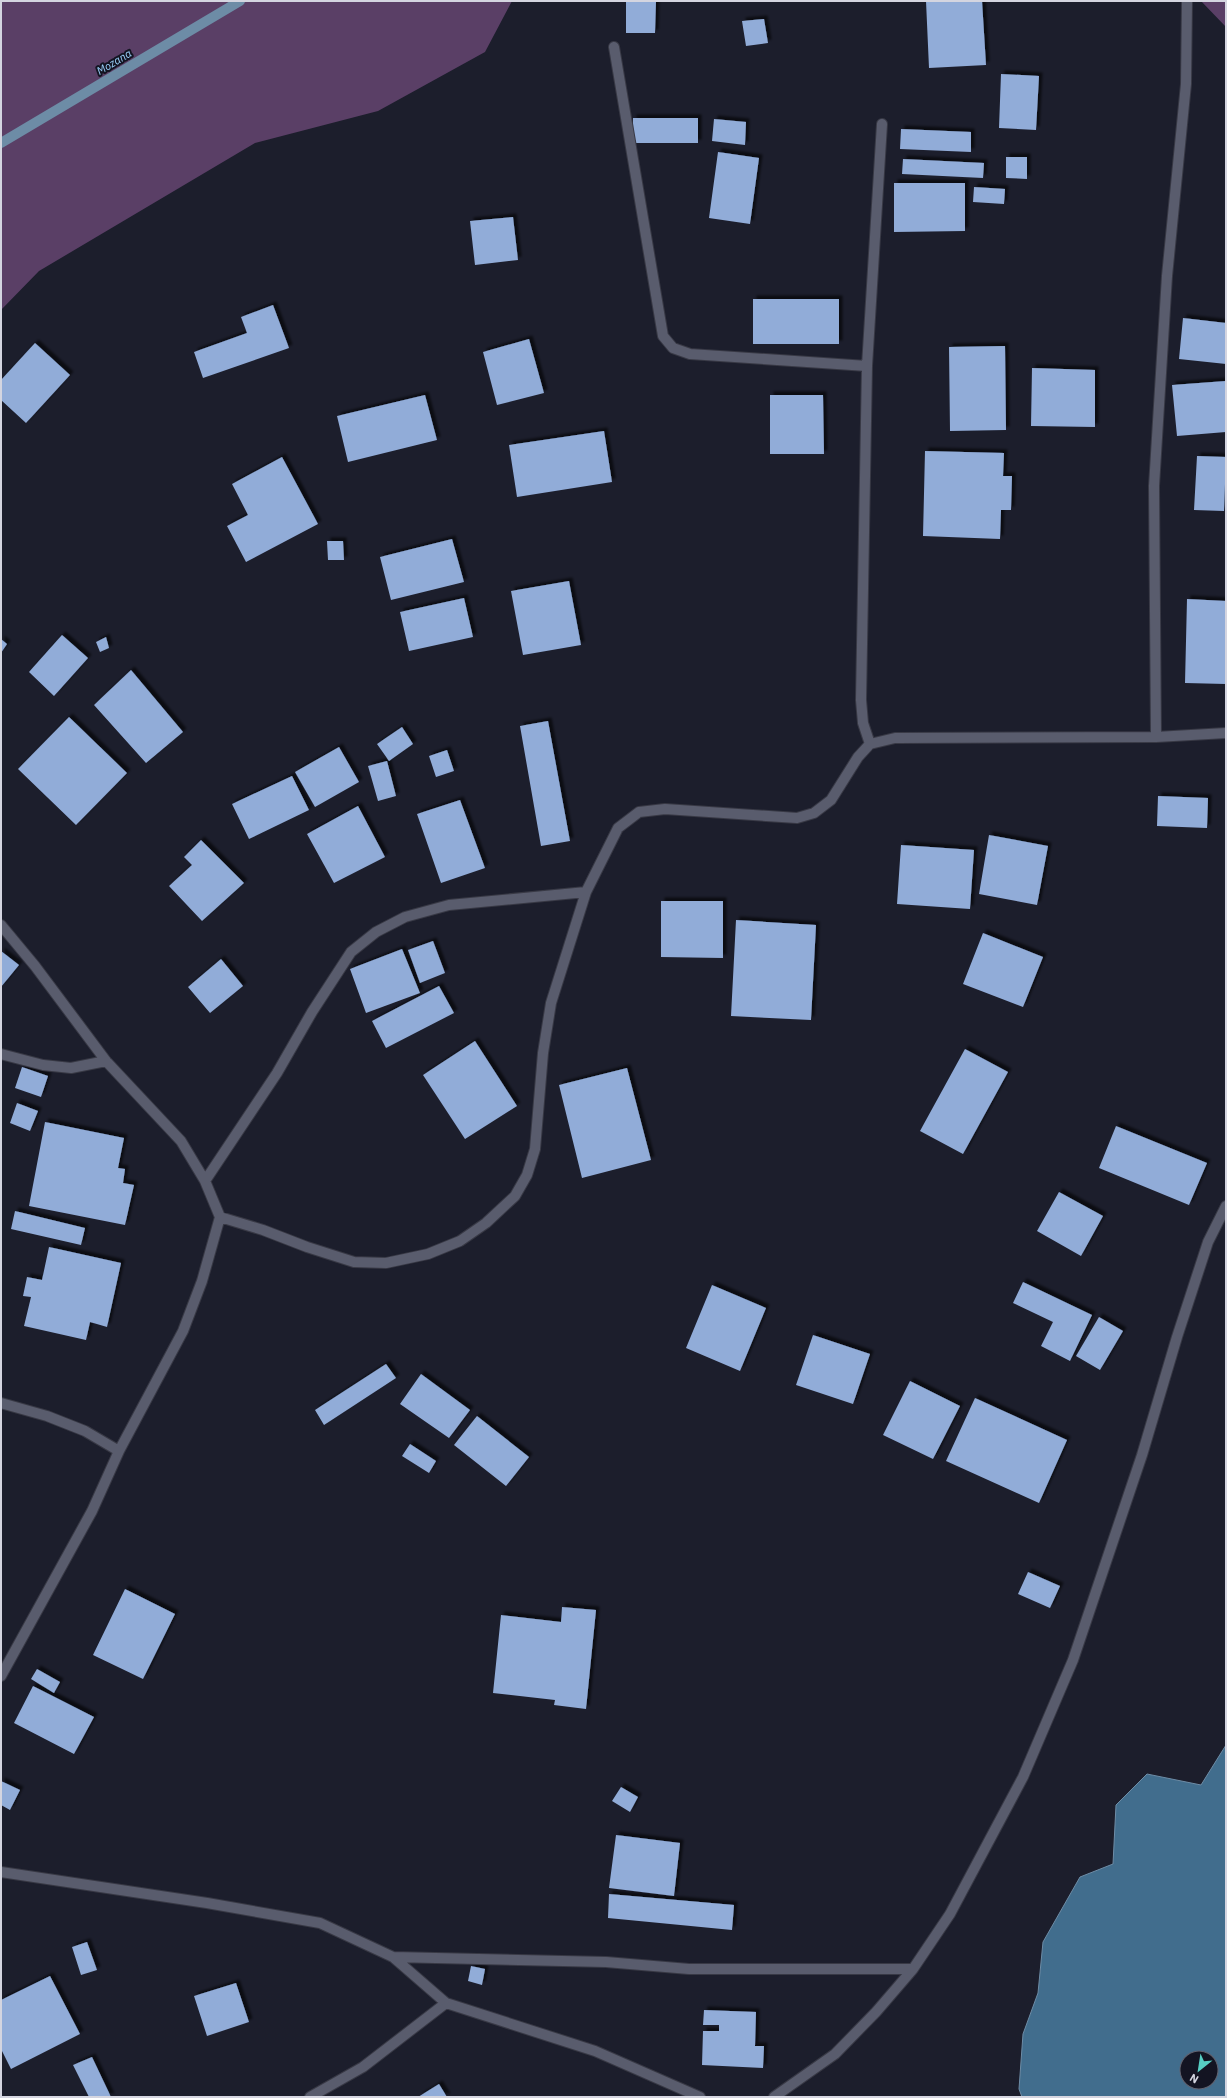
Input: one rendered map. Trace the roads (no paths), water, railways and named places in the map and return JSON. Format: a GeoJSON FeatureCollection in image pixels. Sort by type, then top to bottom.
{"type":"FeatureCollection","features":[{"type":"Feature","properties":{"kind":"street"},"geometry":{"type":"LineString","coordinates":[[1156,737],[1154,486],[1167,276],[1186,84],[1187,1]]}},
{"type":"Feature","properties":{"kind":"street"},"geometry":{"type":"LineString","coordinates":[[614,47],[663,336],[673,348],[690,354],[867,366]]}},
{"type":"Feature","properties":{"kind":"street"},"geometry":{"type":"LineString","coordinates":[[870,744],[863,723],[861,700],[867,366],[882,124]]}},
{"type":"Feature","properties":{"kind":"street"},"geometry":{"type":"LineString","coordinates":[[220,1217],[263,1230],[307,1247],[354,1262],[386,1263],[428,1254],[460,1241],[492,1218],[515,1196],[527,1175],[535,1150],[543,1053],[551,1003],[586,892],[618,828],[639,812],[665,809],[797,818],[814,813],[831,800],[858,757],[870,744],[895,738],[1156,737],[1226,732]]}},
{"type":"Feature","properties":{"kind":"street"},"geometry":{"type":"LineString","coordinates":[[205,1181],[277,1073],[312,1012],[351,952],[376,932],[405,917],[449,905],[586,892]]}},
{"type":"Feature","properties":{"kind":"street"},"geometry":{"type":"LineString","coordinates":[[1,925],[35,966],[106,1061],[181,1141],[205,1181],[220,1217],[202,1281],[183,1331],[118,1451],[92,1511],[1,1676]]}},
{"type":"Feature","properties":{"kind":"street"},"geometry":{"type":"LineString","coordinates":[[1,1054],[43,1065],[71,1068],[106,1061]]}},
{"type":"Feature","properties":{"kind":"street"},"geometry":{"type":"LineString","coordinates":[[774,2097],[835,2054],[876,2012],[913,1969],[950,1914],[1023,1777],[1073,1660],[1142,1455],[1177,1336],[1208,1242],[1226,1206]]}},
{"type":"Feature","properties":{"kind":"street"},"geometry":{"type":"LineString","coordinates":[[1,1403],[48,1416],[85,1431],[118,1451]]}},
{"type":"Feature","properties":{"kind":"street"},"geometry":{"type":"LineString","coordinates":[[1,1872],[206,1903],[320,1923],[393,1957],[446,2003],[595,2051],[700,2097]]}},
{"type":"Feature","properties":{"kind":"street"},"geometry":{"type":"LineString","coordinates":[[393,1957],[606,1962],[688,1970],[913,1969]]}},
{"type":"Feature","properties":{"kind":"street"},"geometry":{"type":"LineString","coordinates":[[310,2097],[363,2067],[446,2003]]}},
{"type":"Feature","properties":{"kind":"water"},"geometry":{"type":"Polygon","coordinates":[[[1226,1745],[1226,2097],[1022,2097],[1019,2089],[1023,2034],[1038,1993],[1043,1942],[1080,1877],[1113,1864],[1116,1805],[1147,1774],[1201,1785],[1226,1745]]]}},
{"type":"Feature","properties":{"kind":"waterway","name":"Mozana"},"geometry":{"type":"LineString","coordinates":[[1,143],[240,1]]}}]}
